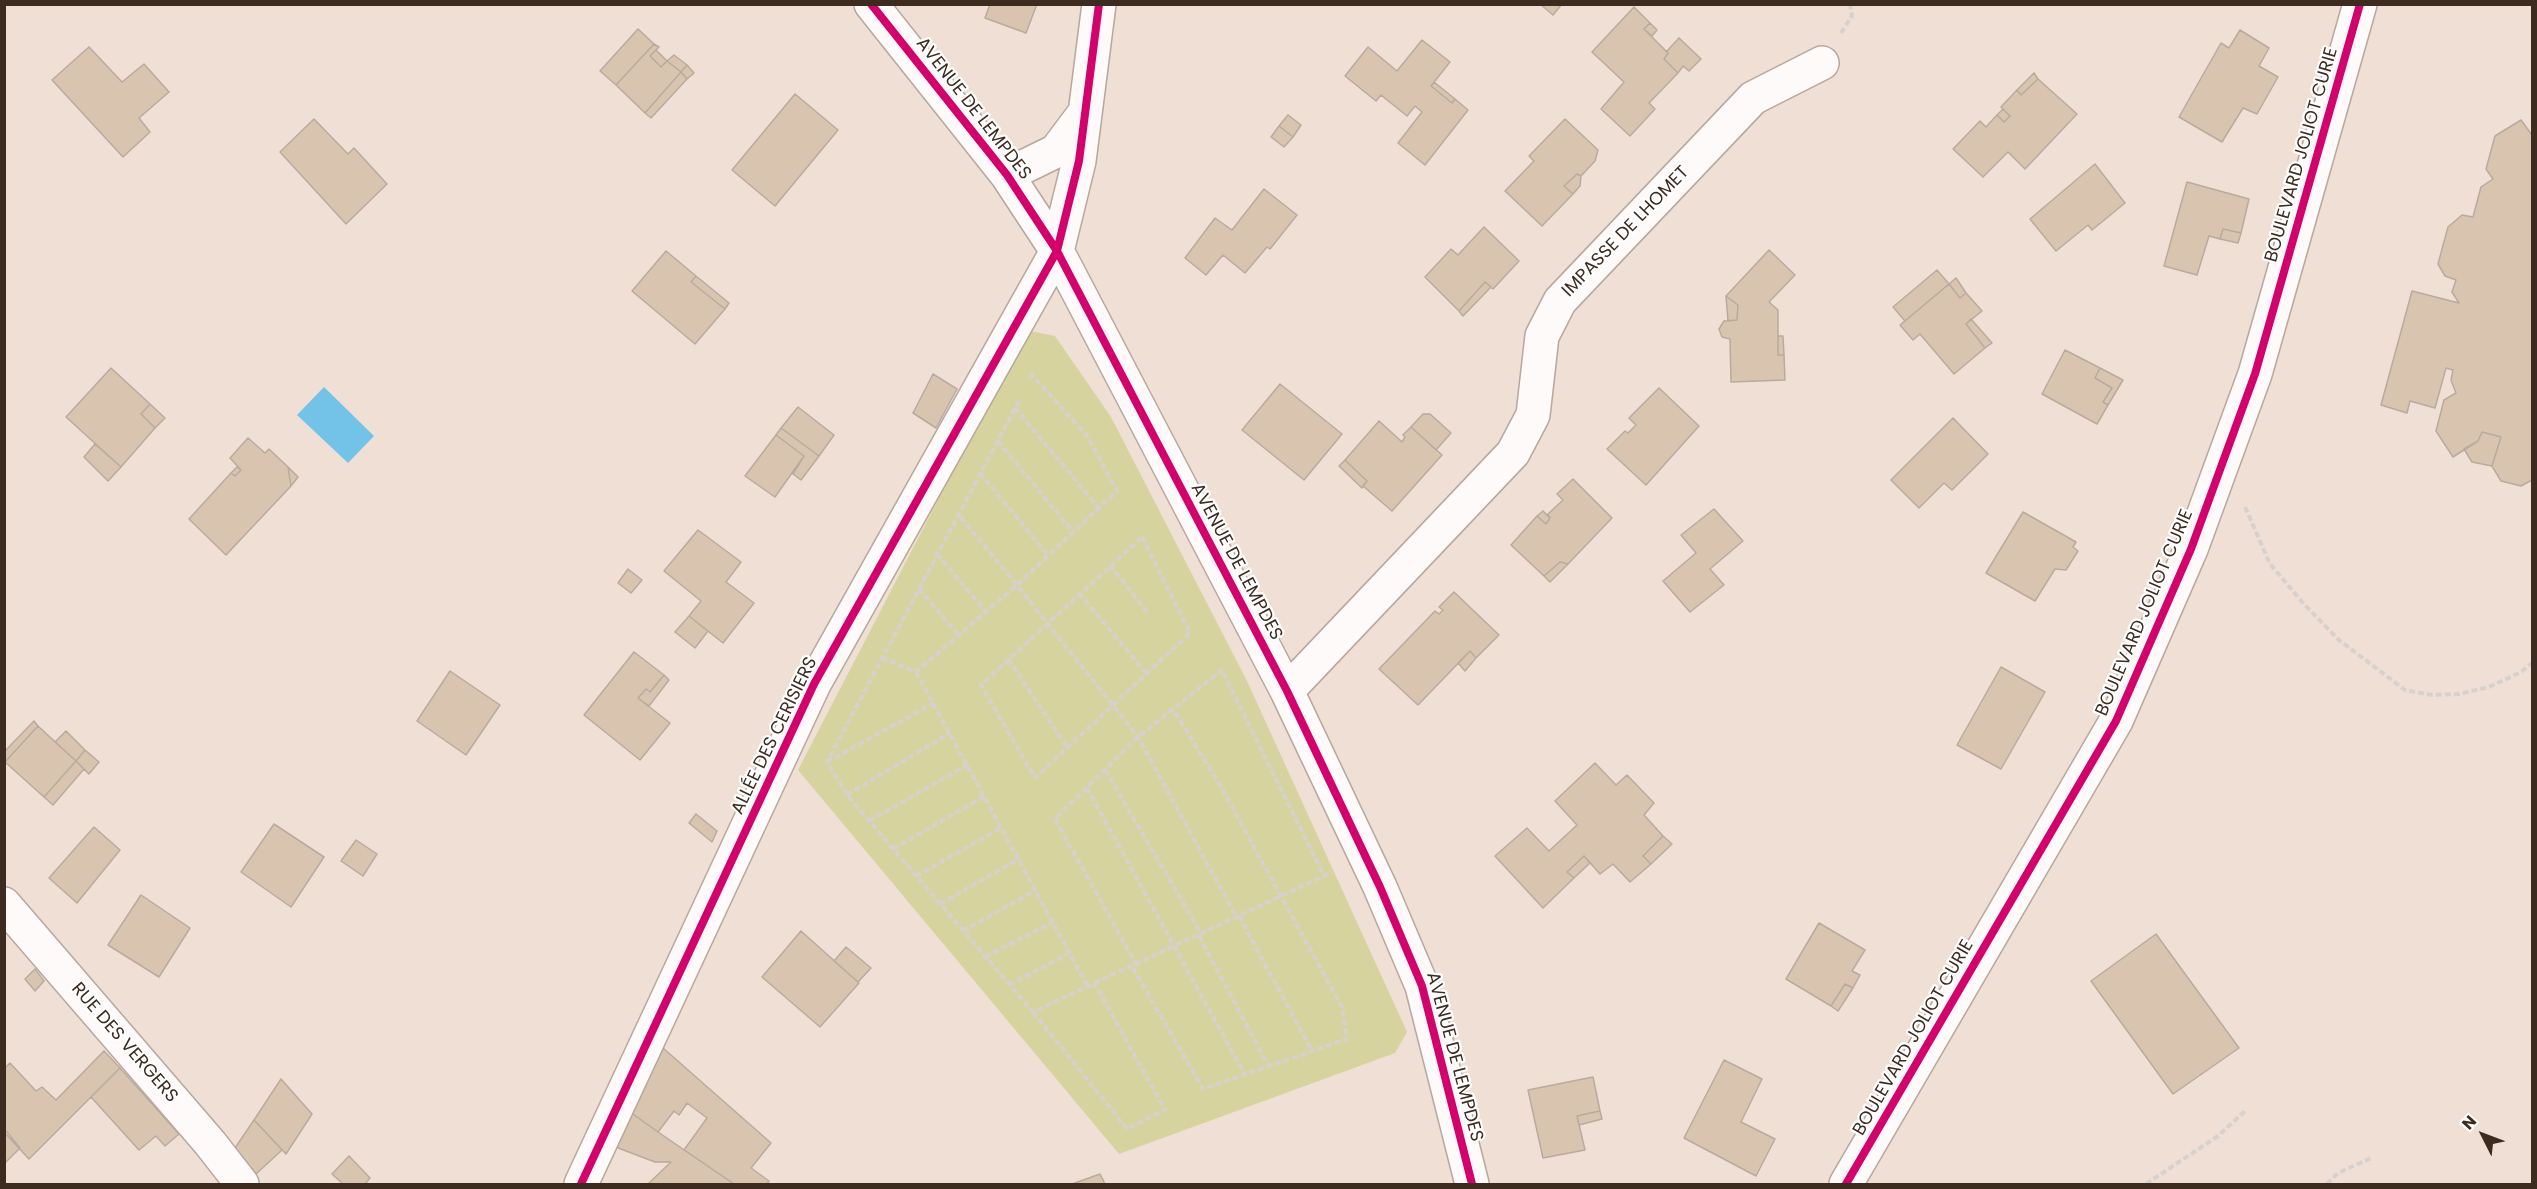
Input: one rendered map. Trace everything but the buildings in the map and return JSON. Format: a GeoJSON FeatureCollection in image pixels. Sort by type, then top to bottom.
{"type":"FeatureCollection","features":[{"type":"Feature","properties":{"kind":"street","name":"AVENUE DE LEMPDES"},"geometry":{"type":"LineString","coordinates":[[871,4],[1007,175],[1057,251],[1287,691],[1365,857],[1422,986],[1472,1185]]}},
{"type":"Feature","properties":{"kind":"street","name":"ALLÉE DES CERISIERS"},"geometry":{"type":"LineString","coordinates":[[581,1185],[814,684],[1057,251],[1079,161],[1098,4]]}},
{"type":"Feature","properties":{"kind":"street","name":"BOULEVARD JOLIOT CURIE"},"geometry":{"type":"LineString","coordinates":[[1846,1185],[2116,721],[2191,549],[2254,374],[2360,4]]}},
{"type":"Feature","properties":{"kind":"street","name":"IMPASSE DE LHOMET"},"geometry":{"type":"LineString","coordinates":[[1287,691],[1513,453],[1533,415],[1542,336],[1560,301],[1753,98],[1822,63]]}},
{"type":"Feature","properties":{"kind":"street"},"geometry":{"type":"LineString","coordinates":[[1007,175],[1056,150],[1083,116]]}},
{"type":"Feature","properties":{"kind":"street","name":"RUE DES VERGERS"},"geometry":{"type":"LineString","coordinates":[[4,904],[210,1143],[242,1185]]}},
{"type":"Feature","properties":{"kind":"path"},"geometry":{"type":"LineString","coordinates":[[916,672],[1017,585],[1117,491],[1088,437],[1032,375],[1028,383]]}},
{"type":"Feature","properties":{"kind":"path"},"geometry":{"type":"LineString","coordinates":[[827,762],[1024,392]]}},
{"type":"Feature","properties":{"kind":"path"},"geometry":{"type":"LineString","coordinates":[[1015,408],[1099,508]]}},
{"type":"Feature","properties":{"kind":"path"},"geometry":{"type":"LineString","coordinates":[[998,441],[1073,532]]}},
{"type":"Feature","properties":{"kind":"path"},"geometry":{"type":"LineString","coordinates":[[2223,464],[2249,514],[2270,564],[2339,640],[2405,690],[2432,695],[2469,692],[2489,687],[2522,672],[2532,663]]}},
{"type":"Feature","properties":{"kind":"path"},"geometry":{"type":"LineString","coordinates":[[980,473],[1048,555]]}},
{"type":"Feature","properties":{"kind":"path"},"geometry":{"type":"LineString","coordinates":[[958,514],[1138,737],[1312,1051]]}},
{"type":"Feature","properties":{"kind":"path"},"geometry":{"type":"LineString","coordinates":[[1142,537],[1190,633],[1035,778],[981,685],[1079,593],[1142,537]]}},
{"type":"Feature","properties":{"kind":"path"},"geometry":{"type":"LineString","coordinates":[[938,554],[986,612]]}},
{"type":"Feature","properties":{"kind":"path"},"geometry":{"type":"LineString","coordinates":[[1110,565],[1148,613]]}},
{"type":"Feature","properties":{"kind":"path"},"geometry":{"type":"LineString","coordinates":[[919,589],[959,636]]}},
{"type":"Feature","properties":{"kind":"path"},"geometry":{"type":"LineString","coordinates":[[1079,593],[1146,673]]}},
{"type":"Feature","properties":{"kind":"path"},"geometry":{"type":"LineString","coordinates":[[882,658],[916,672],[1088,987]]}},
{"type":"Feature","properties":{"kind":"path"},"geometry":{"type":"LineString","coordinates":[[1008,659],[1067,747]]}},
{"type":"Feature","properties":{"kind":"path"},"geometry":{"type":"LineString","coordinates":[[1173,709],[1221,788],[1342,1007],[1347,1039],[1203,1089],[1055,819],[1138,737],[1222,669],[1324,876]]}},
{"type":"Feature","properties":{"kind":"path"},"geometry":{"type":"LineString","coordinates":[[827,762],[934,703]]}},
{"type":"Feature","properties":{"kind":"path"},"geometry":{"type":"LineString","coordinates":[[847,795],[950,733]]}},
{"type":"Feature","properties":{"kind":"path"},"geometry":{"type":"LineString","coordinates":[[827,762],[847,795],[869,822],[1033,1012],[1127,1129],[1165,1110],[1095,984]]}},
{"type":"Feature","properties":{"kind":"path"},"geometry":{"type":"LineString","coordinates":[[869,822],[967,765]]}},
{"type":"Feature","properties":{"kind":"path"},"geometry":{"type":"LineString","coordinates":[[1105,770],[1200,936],[1269,1067]]}},
{"type":"Feature","properties":{"kind":"path"},"geometry":{"type":"LineString","coordinates":[[1087,788],[1245,1075]]}},
{"type":"Feature","properties":{"kind":"path"},"geometry":{"type":"LineString","coordinates":[[893,849],[984,796]]}},
{"type":"Feature","properties":{"kind":"path"},"geometry":{"type":"LineString","coordinates":[[916,876],[1001,828]]}},
{"type":"Feature","properties":{"kind":"path"},"geometry":{"type":"LineString","coordinates":[[1033,1012],[1135,967],[1365,857]]}},
{"type":"Feature","properties":{"kind":"path"},"geometry":{"type":"LineString","coordinates":[[940,904],[1019,859]]}},
{"type":"Feature","properties":{"kind":"path"},"geometry":{"type":"LineString","coordinates":[[963,931],[1036,890]]}},
{"type":"Feature","properties":{"kind":"path"},"geometry":{"type":"LineString","coordinates":[[985,957],[1053,922]]}},
{"type":"Feature","properties":{"kind":"path"},"geometry":{"type":"LineString","coordinates":[[1010,985],[1070,953]]}},
{"type":"Feature","properties":{"kind":"path"},"geometry":{"type":"LineString","coordinates":[[2145,1185],[2218,1136],[2245,1111]]}},
{"type":"Feature","properties":{"kind":"path"},"geometry":{"type":"LineString","coordinates":[[2327,1185],[2338,1173],[2371,1158]]}},
{"type":"Feature","properties":{"kind":"shaded area"},"geometry":{"type":"Polygon","coordinates":[[[1026,330],[1055,336],[1111,417],[1247,681],[1407,1032],[1395,1053],[1119,1154],[798,770],[1026,330]]]}},
{"type":"Feature","properties":{"kind":"water"},"geometry":{"type":"Polygon","coordinates":[[[324,387],[374,436],[348,463],[297,415],[324,387]]]}},
{"type":"Feature","properties":{"kind":"cycle path"},"geometry":{"type":"LineString","coordinates":[[871,4],[1007,175],[1057,251],[1287,691],[1380,887],[1422,986],[1472,1184]]}},
{"type":"Feature","properties":{"kind":"cycle path"},"geometry":{"type":"LineString","coordinates":[[581,1184],[814,684],[1057,251],[1079,161],[1099,4]]}},
{"type":"Feature","properties":{"kind":"cycle path"},"geometry":{"type":"LineString","coordinates":[[1846,1184],[2116,721],[2191,549],[2255,374],[2360,4]]}}]}
